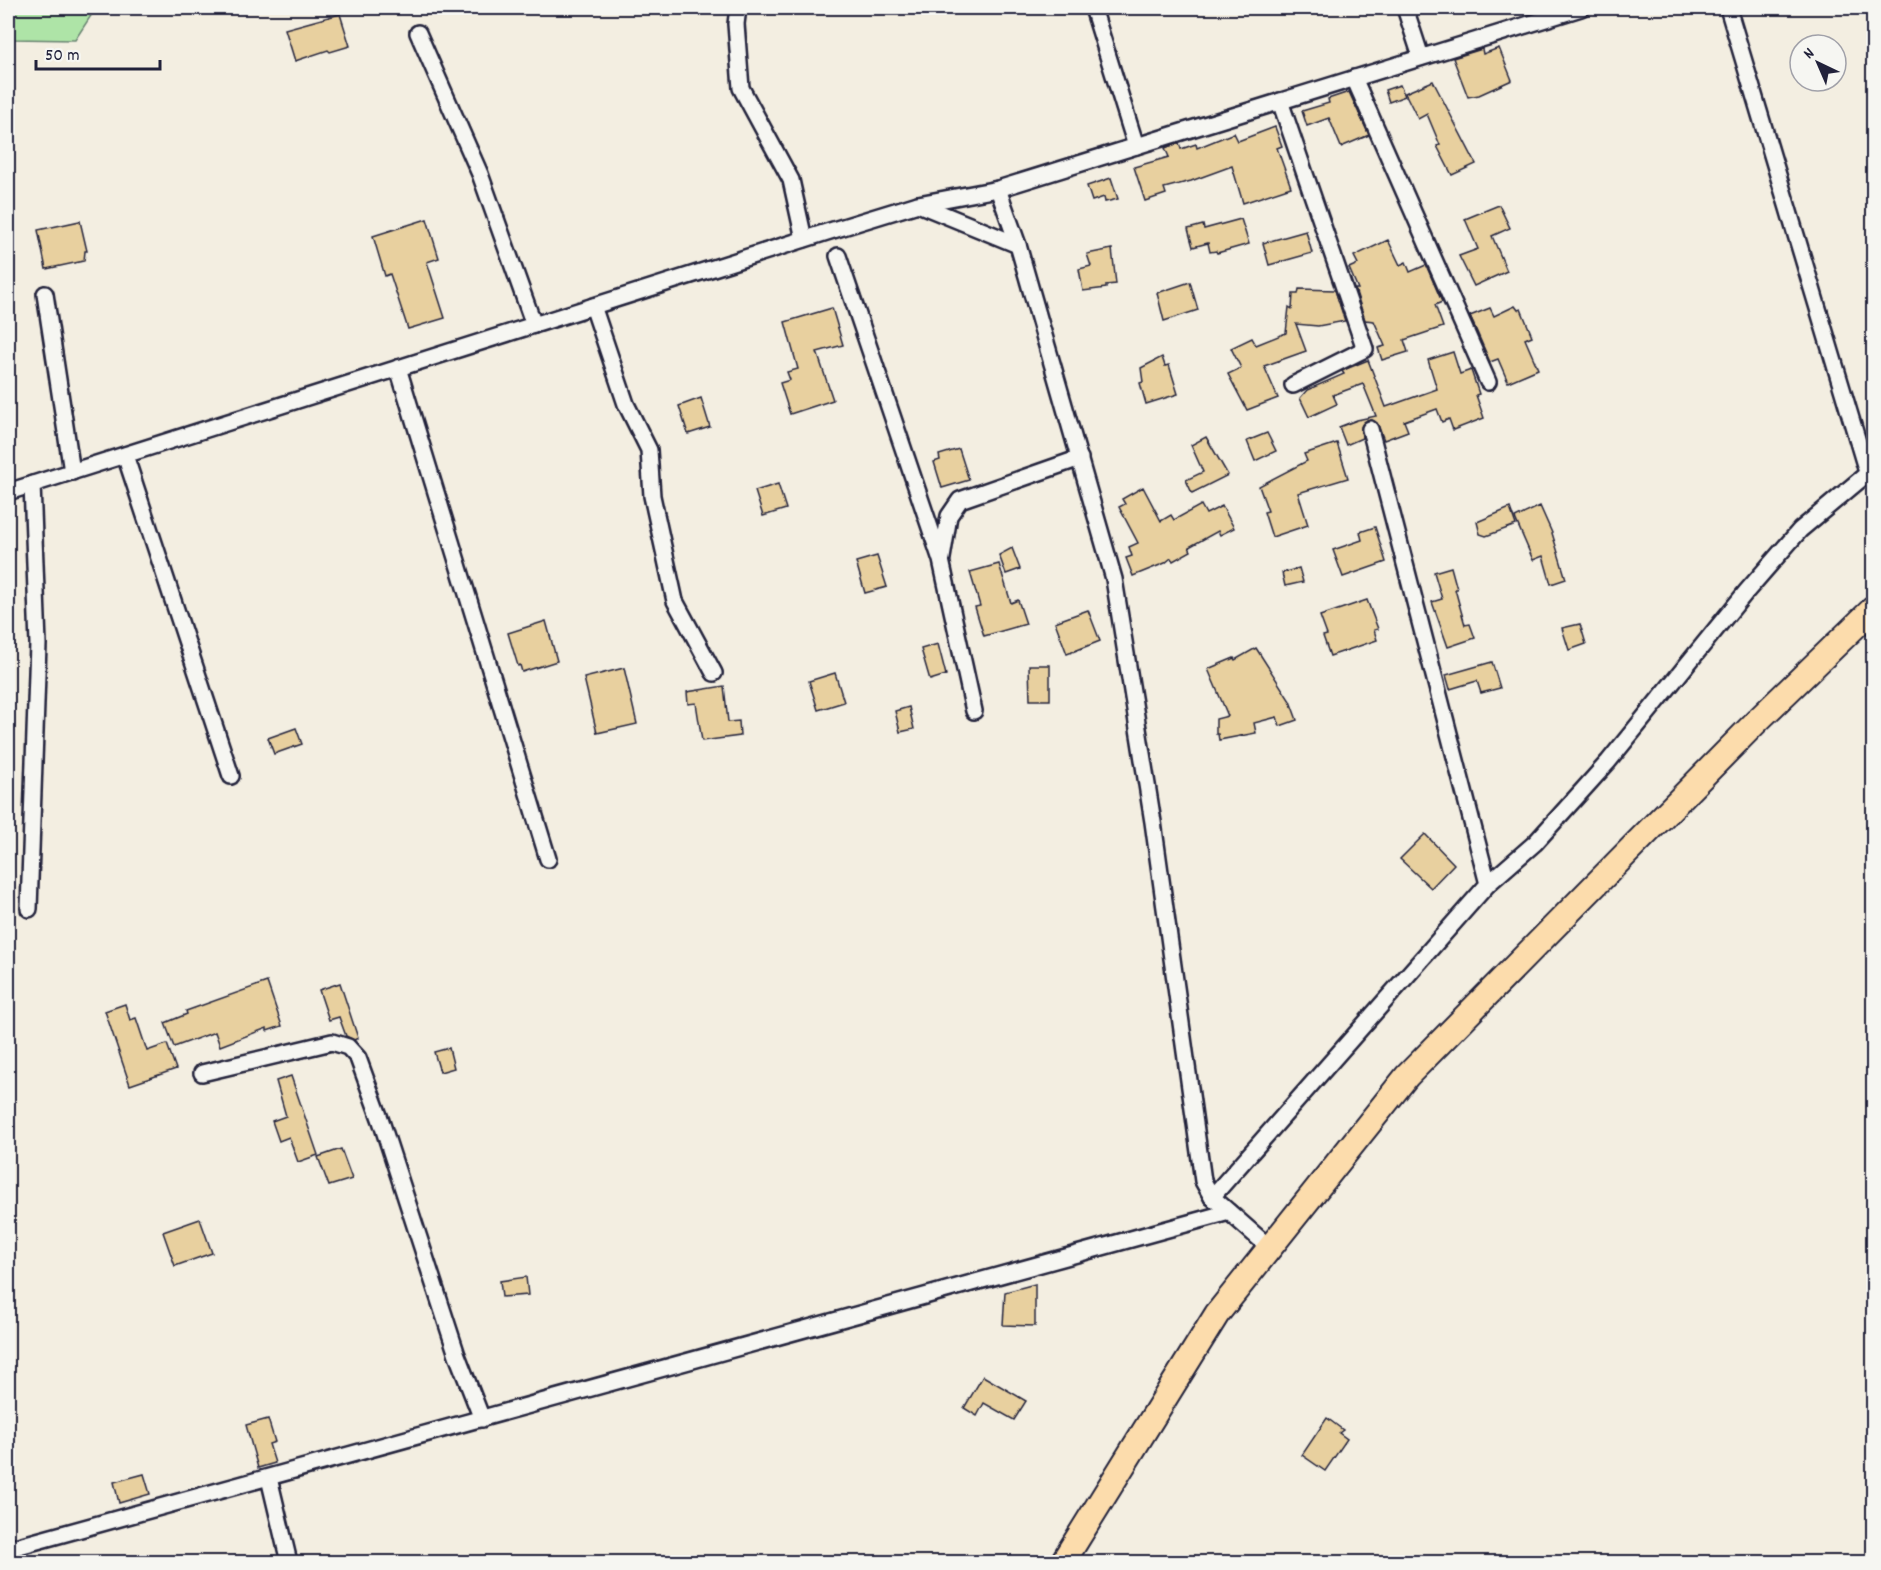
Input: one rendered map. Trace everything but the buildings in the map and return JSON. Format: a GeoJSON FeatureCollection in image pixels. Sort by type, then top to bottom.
{"type":"FeatureCollection","features":[{"type":"Feature","properties":{"kind":"main road"},"geometry":{"type":"LineString","coordinates":[[1063,1563],[1218,1314],[1407,1076],[1757,720],[1874,608]]}},
{"type":"Feature","properties":{"kind":"street"},"geometry":{"type":"LineString","coordinates":[[738,8],[736,24],[741,88],[792,180],[804,239]]}},
{"type":"Feature","properties":{"kind":"street"},"geometry":{"type":"LineString","coordinates":[[1093,8],[1136,146]]}},
{"type":"Feature","properties":{"kind":"street"},"geometry":{"type":"LineString","coordinates":[[1405,8],[1421,57]]}},
{"type":"Feature","properties":{"kind":"street"},"geometry":{"type":"LineString","coordinates":[[8,492],[804,239],[918,204],[998,189],[1581,8]]}},
{"type":"Feature","properties":{"kind":"street"},"geometry":{"type":"LineString","coordinates":[[1212,1197],[1488,884],[1535,843],[1608,762],[1746,592],[1800,530],[1870,470],[1728,8]]}},
{"type":"Feature","properties":{"kind":"street"},"geometry":{"type":"LineString","coordinates":[[418,33],[480,174],[534,325]]}},
{"type":"Feature","properties":{"kind":"street"},"geometry":{"type":"LineString","coordinates":[[1354,78],[1488,382]]}},
{"type":"Feature","properties":{"kind":"street"},"geometry":{"type":"LineString","coordinates":[[1280,101],[1365,349],[1293,385]]}},
{"type":"Feature","properties":{"kind":"street"},"geometry":{"type":"LineString","coordinates":[[998,189],[1018,245],[1114,579],[1153,822],[1203,1181],[1212,1197],[1270,1248]]}},
{"type":"Feature","properties":{"kind":"street"},"geometry":{"type":"LineString","coordinates":[[918,204],[1018,245]]}},
{"type":"Feature","properties":{"kind":"street"},"geometry":{"type":"LineString","coordinates":[[838,256],[941,560],[974,711]]}},
{"type":"Feature","properties":{"kind":"street"},"geometry":{"type":"LineString","coordinates":[[45,294],[72,472]]}},
{"type":"Feature","properties":{"kind":"street"},"geometry":{"type":"LineString","coordinates":[[593,306],[626,404],[650,450],[652,496],[675,601],[714,673]]}},
{"type":"Feature","properties":{"kind":"street"},"geometry":{"type":"LineString","coordinates":[[398,368],[548,859]]}},
{"type":"Feature","properties":{"kind":"street"},"geometry":{"type":"LineString","coordinates":[[1370,429],[1488,884]]}},
{"type":"Feature","properties":{"kind":"street"},"geometry":{"type":"LineString","coordinates":[[125,455],[231,776]]}},
{"type":"Feature","properties":{"kind":"street"},"geometry":{"type":"LineString","coordinates":[[941,560],[949,516],[960,500],[1080,459]]}},
{"type":"Feature","properties":{"kind":"street"},"geometry":{"type":"LineString","coordinates":[[29,909],[38,644],[32,484]]}},
{"type":"Feature","properties":{"kind":"street"},"geometry":{"type":"LineString","coordinates":[[202,1072],[332,1042],[348,1047],[358,1058],[385,1132],[457,1355],[482,1419]]}},
{"type":"Feature","properties":{"kind":"street"},"geometry":{"type":"LineString","coordinates":[[8,1549],[1229,1212]]}},
{"type":"Feature","properties":{"kind":"street"},"geometry":{"type":"LineString","coordinates":[[269,1478],[289,1563]]}},
{"type":"Feature","properties":{"kind":"green space"},"geometry":{"type":"Polygon","coordinates":[[[8,8],[96,8],[75,40],[13,39],[8,36],[8,8]]]}}]}
